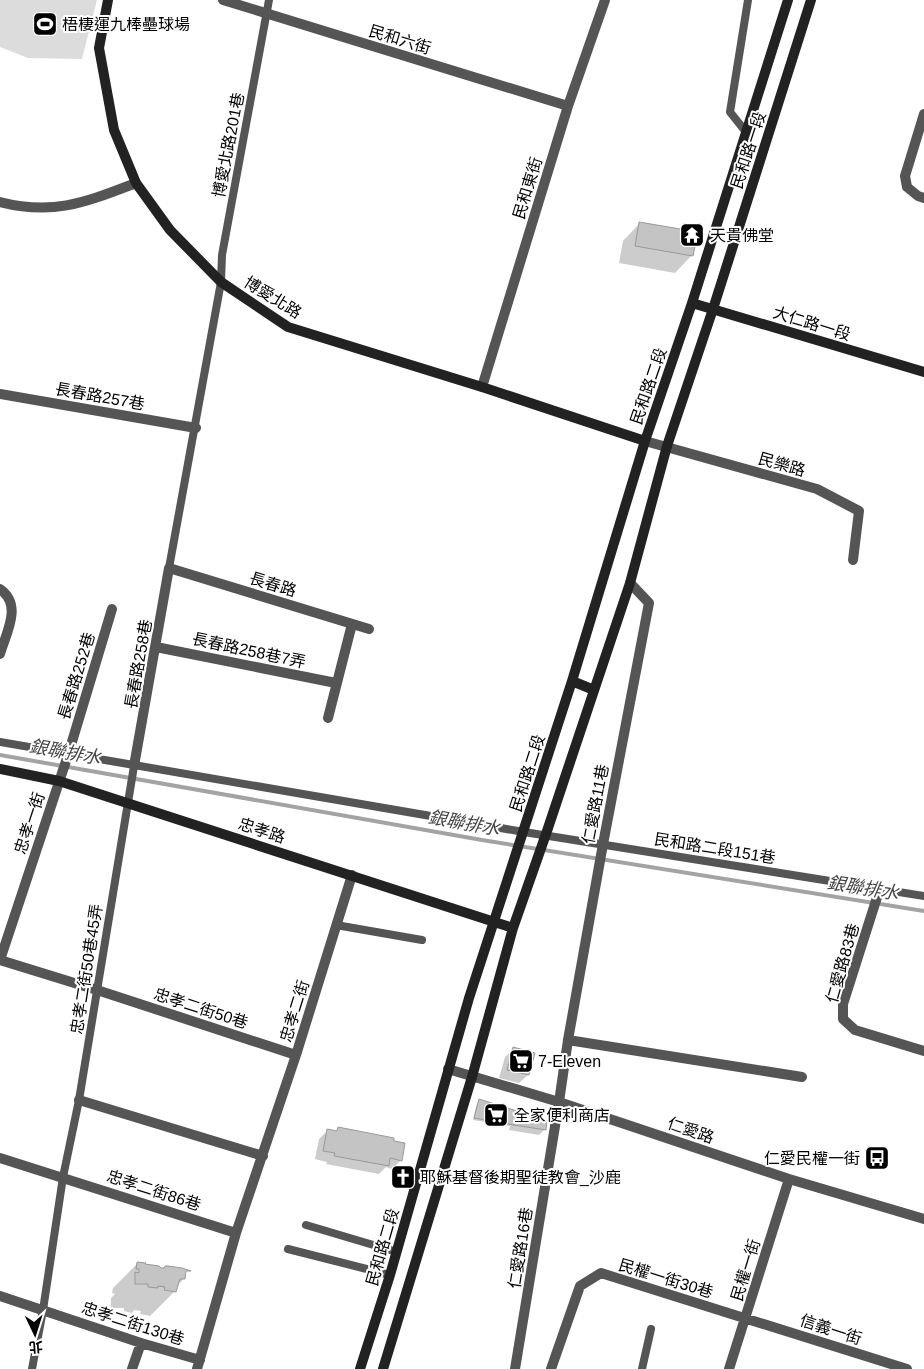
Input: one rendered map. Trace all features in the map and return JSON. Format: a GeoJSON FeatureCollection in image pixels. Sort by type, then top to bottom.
{"type":"FeatureCollection","features":[{"type":"Feature","properties":{"kind":"street","name":"博愛北路"},"geometry":{"type":"LineString","coordinates":[[108,0],[98,48],[114,130],[136,183],[170,230],[221,282],[288,327],[482,387],[645,441]]}},
{"type":"Feature","properties":{"kind":"street","name":"民和六街"},"geometry":{"type":"LineString","coordinates":[[223,0],[568,106]]}},
{"type":"Feature","properties":{"kind":"street","name":"民和東街"},"geometry":{"type":"LineString","coordinates":[[482,387],[568,106],[605,0]]}},
{"type":"Feature","properties":{"kind":"street","name":"民和路一段"},"geometry":{"type":"LineString","coordinates":[[692,303],[788,0]]}},
{"type":"Feature","properties":{"kind":"street","name":"民和路一段"},"geometry":{"type":"LineString","coordinates":[[713,309],[811,0]]}},
{"type":"Feature","properties":{"kind":"street"},"geometry":{"type":"LineString","coordinates":[[924,114],[905,176],[907,188],[924,198]]}},
{"type":"Feature","properties":{"kind":"street"},"geometry":{"type":"LineString","coordinates":[[0,202],[35,207],[64,207],[88,202],[136,183]]}},
{"type":"Feature","properties":{"kind":"street","name":"大仁路一段"},"geometry":{"type":"LineString","coordinates":[[692,303],[924,372]]}},
{"type":"Feature","properties":{"kind":"street","name":"民和路二段"},"geometry":{"type":"LineString","coordinates":[[360,1369],[390,1276],[448,1069],[572,681],[645,441],[692,303]]}},
{"type":"Feature","properties":{"kind":"street"},"geometry":{"type":"LineString","coordinates":[[383,1369],[472,1077],[513,928],[630,583],[667,446],[713,309]]}},
{"type":"Feature","properties":{"kind":"street","name":"長春路257巷"},"geometry":{"type":"LineString","coordinates":[[0,394],[196,428]]}},
{"type":"Feature","properties":{"kind":"street","name":"民樂路"},"geometry":{"type":"LineString","coordinates":[[645,441],[817,490],[859,511],[853,560]]}},
{"type":"Feature","properties":{"kind":"street","name":"長春路"},"geometry":{"type":"LineString","coordinates":[[169,568],[369,629]]}},
{"type":"Feature","properties":{"kind":"street","name":"長春路258巷"},"geometry":{"type":"LineString","coordinates":[[134,766],[169,568]]}},
{"type":"Feature","properties":{"kind":"street","name":"仁愛路11巷"},"geometry":{"type":"LineString","coordinates":[[559,1102],[568,1040],[603,844],[649,603],[630,583]]}},
{"type":"Feature","properties":{"kind":"street"},"geometry":{"type":"LineString","coordinates":[[0,654],[13,613],[13,606],[1,589]]}},
{"type":"Feature","properties":{"kind":"street","name":"長春路252巷"},"geometry":{"type":"LineString","coordinates":[[59,780],[112,609]]}},
{"type":"Feature","properties":{"kind":"street"},"geometry":{"type":"LineString","coordinates":[[328,718],[352,624]]}},
{"type":"Feature","properties":{"kind":"street","name":"長春路258巷7弄"},"geometry":{"type":"LineString","coordinates":[[156,646],[336,683]]}},
{"type":"Feature","properties":{"kind":"street"},"geometry":{"type":"LineString","coordinates":[[572,681],[594,690]]}},
{"type":"Feature","properties":{"kind":"street","name":"忠孝路"},"geometry":{"type":"LineString","coordinates":[[0,769],[59,780],[513,928]]}},
{"type":"Feature","properties":{"kind":"street","name":"忠孝一街"},"geometry":{"type":"LineString","coordinates":[[0,960],[59,780]]}},
{"type":"Feature","properties":{"kind":"street","name":"忠孝二街"},"geometry":{"type":"LineString","coordinates":[[199,1365],[236,1232],[296,1055],[352,875]]}},
{"type":"Feature","properties":{"kind":"street","name":"仁愛路83巷"},"geometry":{"type":"LineString","coordinates":[[879,892],[843,1004],[843,1019],[855,1030],[924,1051]]}},
{"type":"Feature","properties":{"kind":"street","name":"忠孝二街50巷"},"geometry":{"type":"LineString","coordinates":[[0,960],[296,1055]]}},
{"type":"Feature","properties":{"kind":"street"},"geometry":{"type":"LineString","coordinates":[[568,1040],[802,1077]]}},
{"type":"Feature","properties":{"kind":"street","name":"仁愛路"},"geometry":{"type":"LineString","coordinates":[[448,1069],[559,1102],[789,1179],[924,1219]]}},
{"type":"Feature","properties":{"kind":"street"},"geometry":{"type":"LineString","coordinates":[[79,1100],[263,1156]]}},
{"type":"Feature","properties":{"kind":"street","name":"仁愛路16巷"},"geometry":{"type":"LineString","coordinates":[[515,1369],[559,1102]]}},
{"type":"Feature","properties":{"kind":"street","name":"忠孝二街86巷"},"geometry":{"type":"LineString","coordinates":[[0,1158],[236,1232]]}},
{"type":"Feature","properties":{"kind":"street","name":"民權一街"},"geometry":{"type":"LineString","coordinates":[[729,1369],[789,1179]]}},
{"type":"Feature","properties":{"kind":"street","name":"民權一街30巷"},"geometry":{"type":"LineString","coordinates":[[551,1369],[580,1286],[601,1274],[745,1318]]}},
{"type":"Feature","properties":{"kind":"street","name":"忠孝二街130巷"},"geometry":{"type":"LineString","coordinates":[[0,1296],[141,1343],[199,1365]]}},
{"type":"Feature","properties":{"kind":"street","name":"信義一街"},"geometry":{"type":"LineString","coordinates":[[745,1318],[907,1369]]}},
{"type":"Feature","properties":{"kind":"street"},"geometry":{"type":"LineString","coordinates":[[132,1369],[141,1343]]}},
{"type":"Feature","properties":{"kind":"lane","name":"博愛北路201巷"},"geometry":{"type":"LineString","coordinates":[[221,282],[222,255],[269,0]]}},
{"type":"Feature","properties":{"kind":"lane"},"geometry":{"type":"LineString","coordinates":[[746,132],[730,112],[748,0]]}},
{"type":"Feature","properties":{"kind":"lane"},"geometry":{"type":"LineString","coordinates":[[169,568],[196,428],[221,282]]}},
{"type":"Feature","properties":{"kind":"lane","name":"民和路二段151巷"},"geometry":{"type":"LineString","coordinates":[[0,742],[879,892],[924,896]]}},
{"type":"Feature","properties":{"kind":"lane","name":"忠孝二街50巷45弄"},"geometry":{"type":"LineString","coordinates":[[32,1369],[134,766]]}},
{"type":"Feature","properties":{"kind":"lane"},"geometry":{"type":"LineString","coordinates":[[336,925],[422,940]]}},
{"type":"Feature","properties":{"kind":"lane"},"geometry":{"type":"LineString","coordinates":[[306,1225],[397,1252]]}},
{"type":"Feature","properties":{"kind":"lane"},"geometry":{"type":"LineString","coordinates":[[288,1250],[390,1276]]}},
{"type":"Feature","properties":{"kind":"lane"},"geometry":{"type":"LineString","coordinates":[[642,1369],[651,1329]]}},
{"type":"Feature","properties":{"kind":"shaded area","name":"梧棲運九棒壘球場"},"geometry":{"type":"Polygon","coordinates":[[[0,0],[97,0],[82,59],[28,58],[0,47],[0,0]]]}},
{"type":"Feature","properties":{"kind":"building"},"geometry":{"type":"Polygon","coordinates":[[[639,222],[698,232],[693,256],[635,246],[639,222]]]}},
{"type":"Feature","properties":{"kind":"building","name":"7-Eleven"},"geometry":{"type":"Polygon","coordinates":[[[513,1047],[535,1053],[529,1075],[507,1070],[513,1047]]]}},
{"type":"Feature","properties":{"kind":"building","name":"全家便利商店"},"geometry":{"type":"Polygon","coordinates":[[[479,1099],[517,1111],[514,1125],[474,1118],[479,1099]]]}},
{"type":"Feature","properties":{"kind":"building"},"geometry":{"type":"Polygon","coordinates":[[[517,1111],[547,1121],[546,1130],[514,1125],[517,1111]]]}},
{"type":"Feature","properties":{"kind":"building"},"geometry":{"type":"Polygon","coordinates":[[[338,1127],[394,1138],[394,1141],[405,1143],[402,1161],[390,1158],[389,1166],[334,1156],[335,1153],[323,1151],[327,1129],[337,1131],[338,1127]]]}},
{"type":"Feature","properties":{"kind":"building"},"geometry":{"type":"Polygon","coordinates":[[[137,1262],[161,1268],[168,1266],[191,1271],[186,1271],[185,1279],[180,1279],[176,1292],[164,1290],[165,1287],[148,1287],[148,1284],[135,1284],[135,1272],[139,1273],[139,1269],[136,1269],[137,1262]]]}},
{"type":"Feature","properties":{"kind":"waterway","name":"銀聯排水"},"geometry":{"type":"LineString","coordinates":[[0,755],[482,840],[924,911]]}},
{"type":"Feature","properties":{"kind":"place","name":"梧棲運九棒壘球場"},"geometry":{"type":"Point","coordinates":[45,24]}},
{"type":"Feature","properties":{"kind":"place","name":"天貴佛堂"},"geometry":{"type":"Point","coordinates":[692,235]}},
{"type":"Feature","properties":{"kind":"place","name":"7-Eleven"},"geometry":{"type":"Point","coordinates":[521,1061]}},
{"type":"Feature","properties":{"kind":"place","name":"全家便利商店"},"geometry":{"type":"Point","coordinates":[496,1115]}},
{"type":"Feature","properties":{"kind":"place","name":"仁愛民權一街"},"geometry":{"type":"Point","coordinates":[877,1158]}},
{"type":"Feature","properties":{"kind":"place","name":"耶穌基督後期聖徒教會_沙鹿"},"geometry":{"type":"Point","coordinates":[403,1177]}}]}
